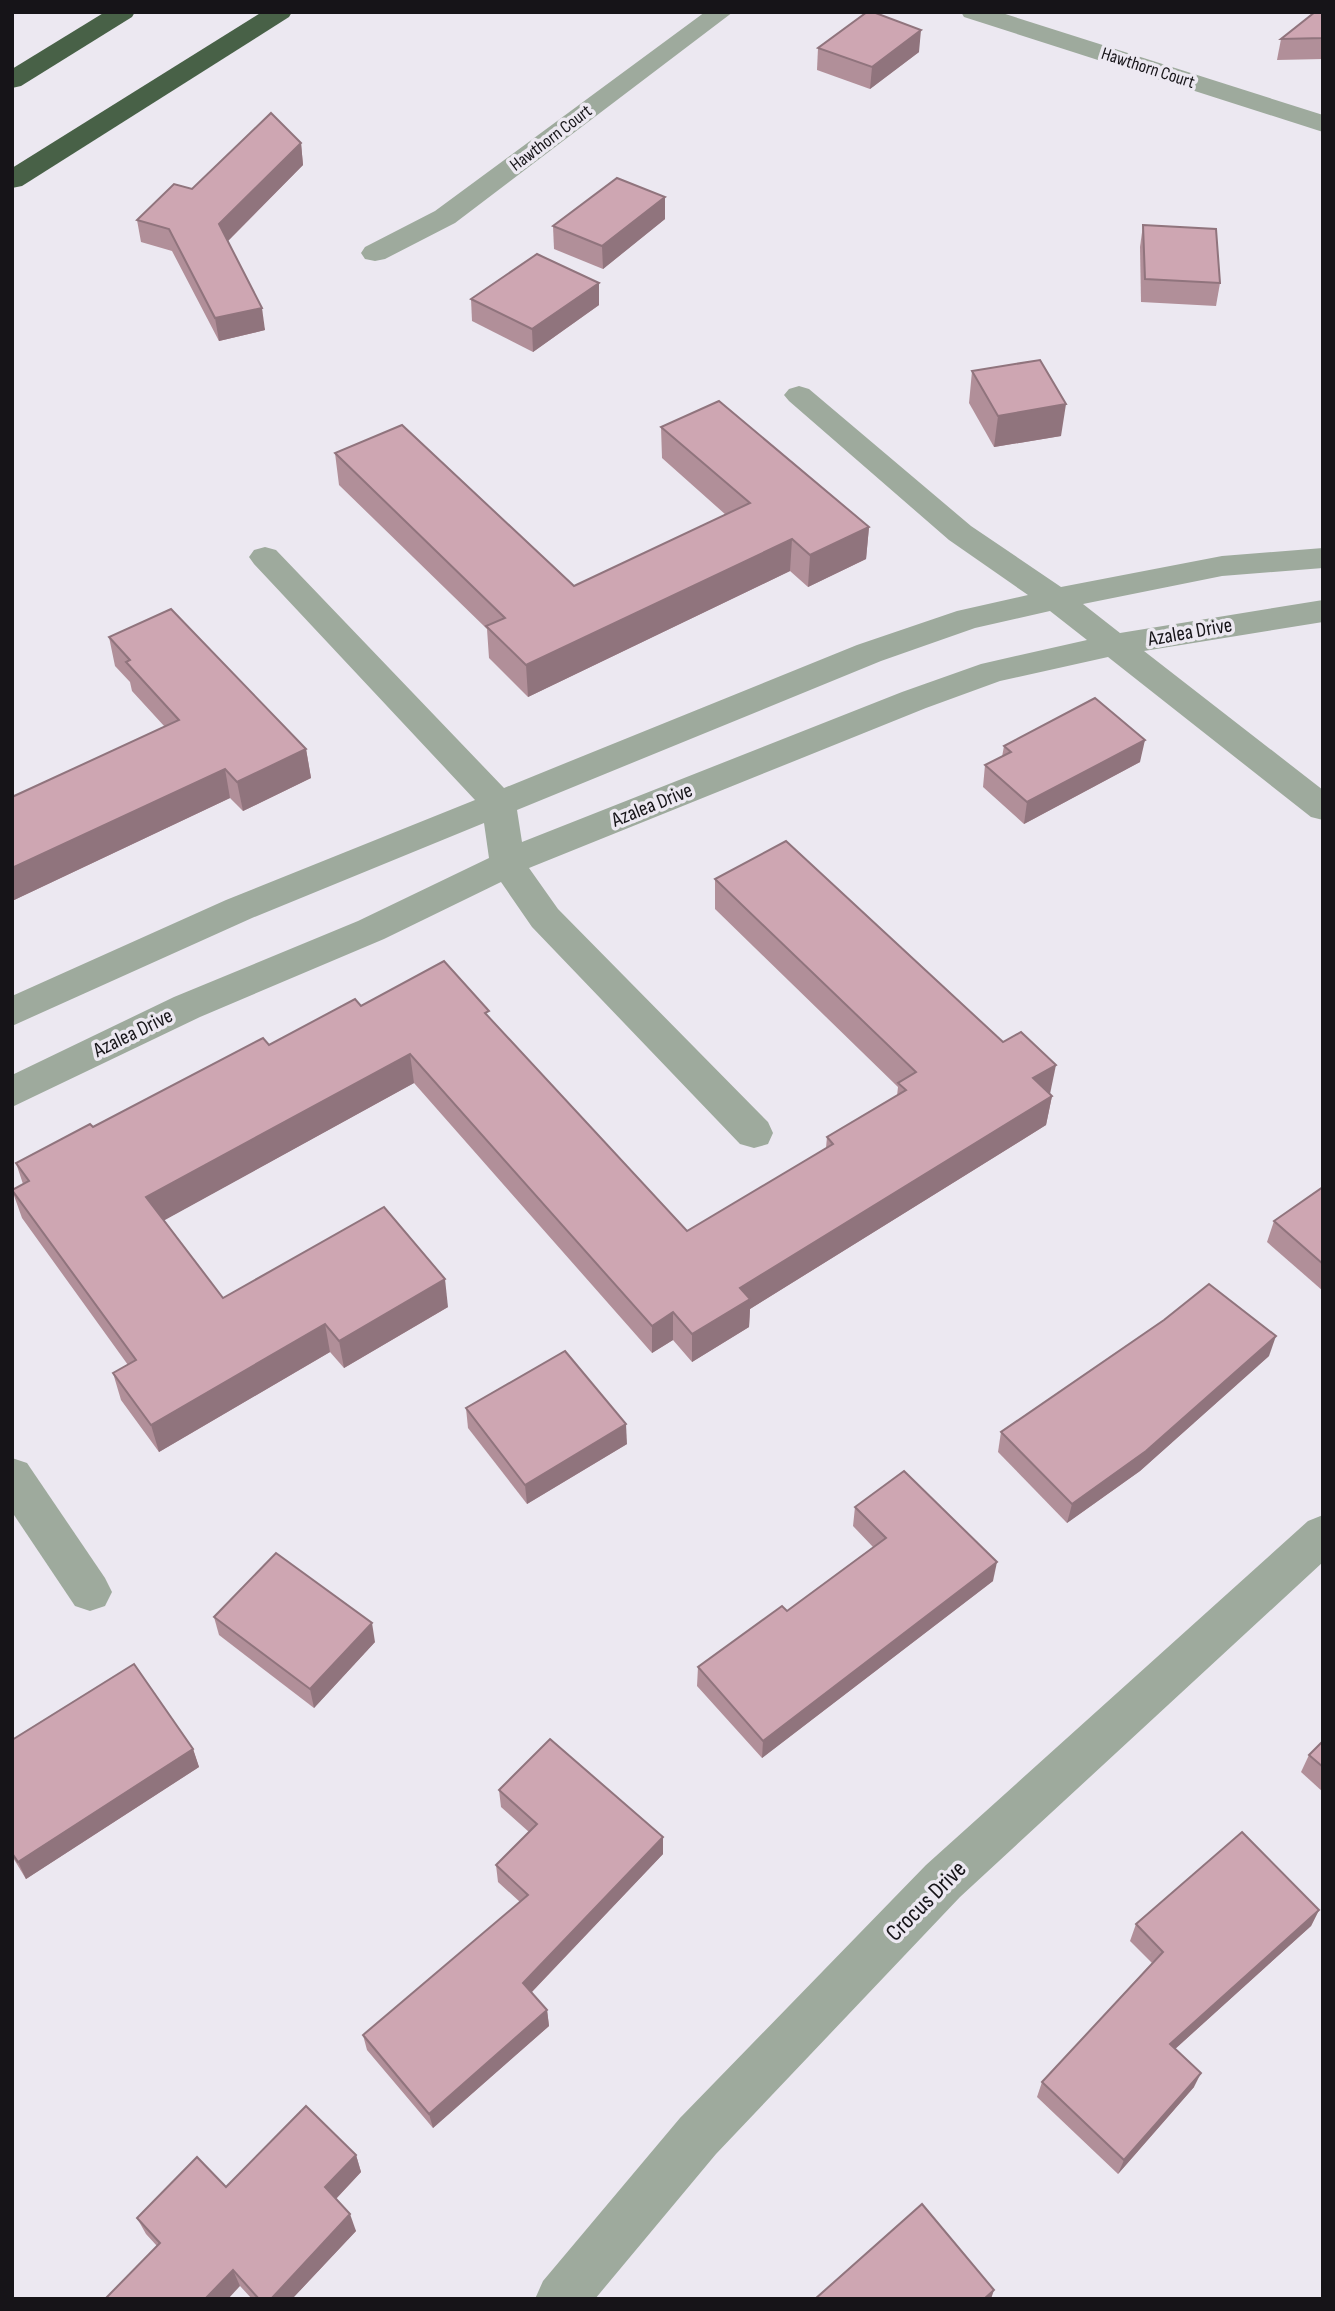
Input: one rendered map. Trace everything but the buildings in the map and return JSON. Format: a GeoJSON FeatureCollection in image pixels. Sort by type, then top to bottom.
{"type":"FeatureCollection","features":[{"type":"Feature","properties":{"kind":"highway"},"geometry":{"type":"LineString","coordinates":[[12,80],[123,12]]}},
{"type":"Feature","properties":{"kind":"highway"},"geometry":{"type":"LineString","coordinates":[[12,174],[244,12]]}},
{"type":"Feature","properties":{"kind":"highway"},"geometry":{"type":"LineString","coordinates":[[12,180],[280,12]]}},
{"type":"Feature","properties":{"kind":"street","name":"Hawthorn Court"},"geometry":{"type":"LineString","coordinates":[[374,253],[445,217],[721,12]]}},
{"type":"Feature","properties":{"kind":"street","name":"Hawthorn Court"},"geometry":{"type":"LineString","coordinates":[[973,12],[1323,124]]}},
{"type":"Feature","properties":{"kind":"street"},"geometry":{"type":"LineString","coordinates":[[799,395],[960,533],[1056,599],[1323,808]]}},
{"type":"Feature","properties":{"kind":"street"},"geometry":{"type":"LineString","coordinates":[[265,557],[499,804],[508,865],[545,918],[754,1133]]}},
{"type":"Feature","properties":{"kind":"street"},"geometry":{"type":"LineString","coordinates":[[12,1012],[239,909],[782,686],[869,653],[968,619],[1056,599],[1222,566],[1323,558]]}},
{"type":"Feature","properties":{"kind":"street","name":"Azalea Drive"},"geometry":{"type":"LineString","coordinates":[[12,1092],[187,1007],[371,930],[534,851],[914,700],[993,672],[1112,645],[1323,611]]}},
{"type":"Feature","properties":{"kind":"street"},"geometry":{"type":"LineString","coordinates":[[12,1476],[90,1592]]}},
{"type":"Feature","properties":{"kind":"street","name":"Crocus Drive"},"geometry":{"type":"LineString","coordinates":[[561,2299],[698,2136],[943,1881],[1323,1534]]}}]}
